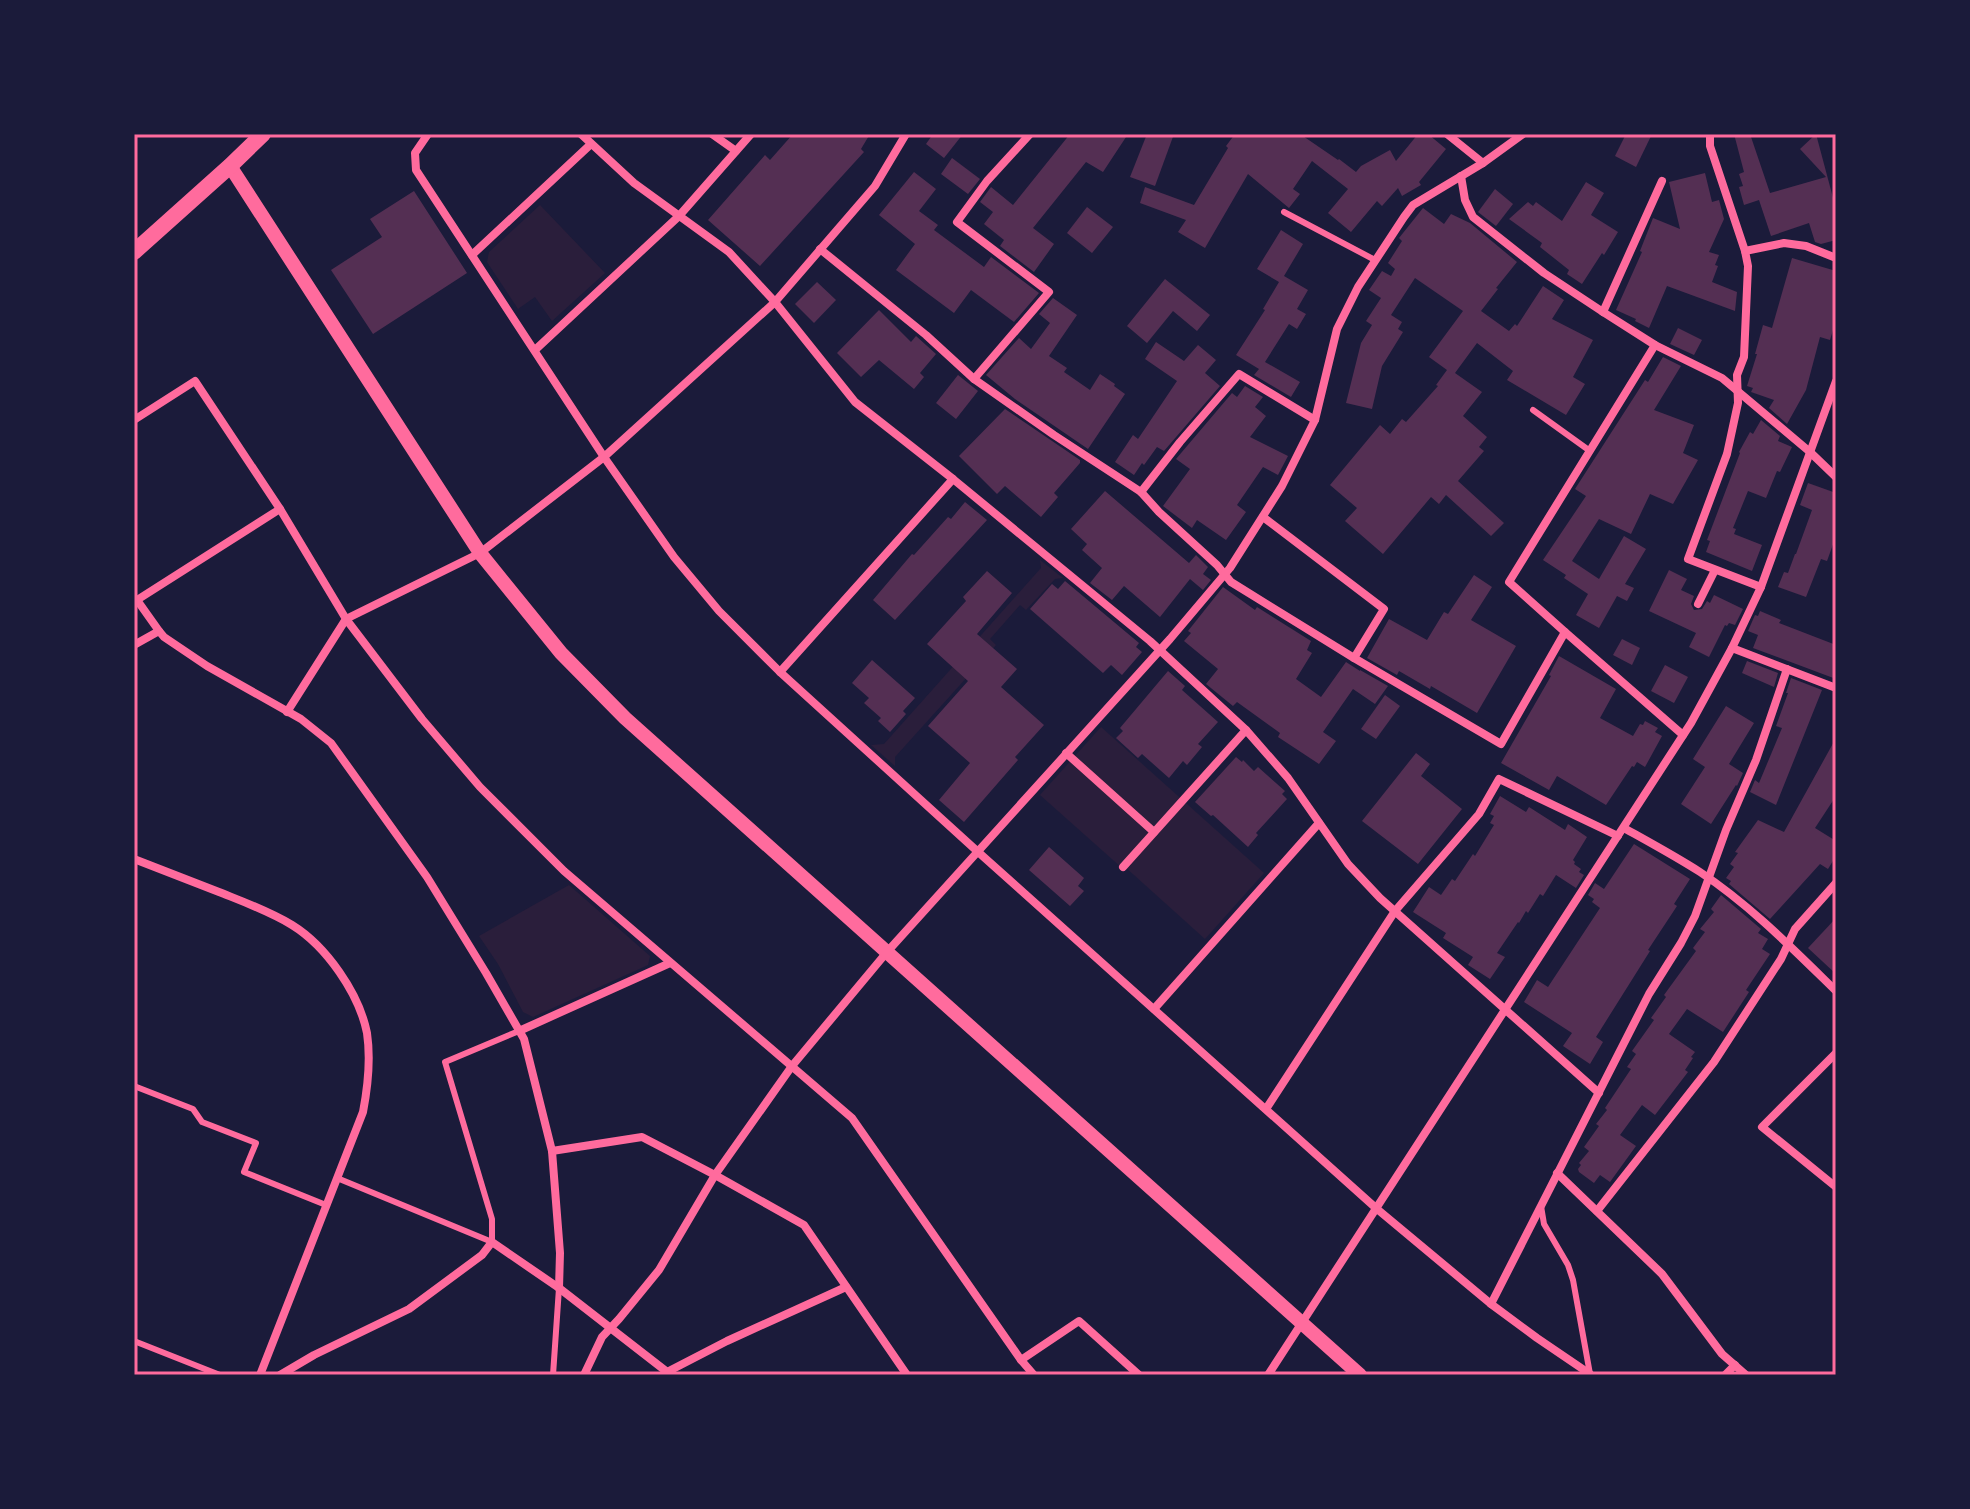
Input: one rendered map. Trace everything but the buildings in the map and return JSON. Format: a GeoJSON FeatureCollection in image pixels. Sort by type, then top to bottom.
{"type":"FeatureCollection","features":[{"type":"Feature","properties":{"kind":"main road"},"geometry":{"type":"LineString","coordinates":[[134,252],[263,134]]}},
{"type":"Feature","properties":{"kind":"street"},"geometry":{"type":"LineString","coordinates":[[428,134],[415,153],[416,170],[604,457],[674,557],[719,611],[780,672],[1377,1209],[1491,1304],[1590,1374]]}},
{"type":"Feature","properties":{"kind":"street"},"geometry":{"type":"LineString","coordinates":[[581,134],[634,183],[729,252],[775,302],[855,402],[1160,650],[1246,730],[1288,778],[1348,864],[1395,911],[1599,1093]]}},
{"type":"Feature","properties":{"kind":"street"},"geometry":{"type":"LineString","coordinates":[[712,134],[736,151]]}},
{"type":"Feature","properties":{"kind":"street"},"geometry":{"type":"LineString","coordinates":[[535,350],[679,216],[751,134]]}},
{"type":"Feature","properties":{"kind":"street"},"geometry":{"type":"LineString","coordinates":[[287,712],[346,619],[480,553],[604,457],[775,302],[875,186],[906,134]]}},
{"type":"Feature","properties":{"kind":"street"},"geometry":{"type":"LineString","coordinates":[[974,379],[1049,292],[957,222],[987,181],[1030,134]]}},
{"type":"Feature","properties":{"kind":"street"},"geometry":{"type":"LineString","coordinates":[[1447,134],[1483,163]]}},
{"type":"Feature","properties":{"kind":"street"},"geometry":{"type":"LineString","coordinates":[[584,1375],[602,1337],[659,1270],[715,1175],[792,1066],[887,952],[1225,575],[1282,486],[1315,420],[1337,329],[1358,287],[1413,205],[1483,163],[1523,134]]}},
{"type":"Feature","properties":{"kind":"street"},"geometry":{"type":"LineString","coordinates":[[1710,134],[1710,146],[1748,266],[1744,357],[1737,375],[1738,403],[1727,454],[1688,559],[1761,587]]}},
{"type":"Feature","properties":{"kind":"street"},"geometry":{"type":"LineString","coordinates":[[472,255],[591,144]]}},
{"type":"Feature","properties":{"kind":"street"},"geometry":{"type":"LineString","coordinates":[[230,166],[480,553],[561,653],[625,718],[1360,1375]]}},
{"type":"Feature","properties":{"kind":"street"},"geometry":{"type":"LineString","coordinates":[[1461,176],[1465,200],[1473,217],[1544,273],[1603,312],[1655,345],[1722,378],[1836,477]]}},
{"type":"Feature","properties":{"kind":"street"},"geometry":{"type":"LineString","coordinates":[[1603,312],[1662,181]]}},
{"type":"Feature","properties":{"kind":"street"},"geometry":{"type":"LineString","coordinates":[[1745,251],[1784,243],[1806,246],[1836,258]]}},
{"type":"Feature","properties":{"kind":"street"},"geometry":{"type":"LineString","coordinates":[[820,249],[926,335],[974,379],[1141,492],[1231,582],[1501,744],[1565,632]]}},
{"type":"Feature","properties":{"kind":"street"},"geometry":{"type":"LineString","coordinates":[[1655,345],[1509,582],[1683,735]]}},
{"type":"Feature","properties":{"kind":"street"},"geometry":{"type":"LineString","coordinates":[[1141,492],[1239,374],[1315,420]]}},
{"type":"Feature","properties":{"kind":"street"},"geometry":{"type":"LineString","coordinates":[[134,420],[195,381],[280,509],[346,619],[422,719],[480,787],[564,871],[852,1118],[1034,1375]]}},
{"type":"Feature","properties":{"kind":"street"},"geometry":{"type":"LineString","coordinates":[[1268,1375],[1683,735],[1732,648],[1761,587],[1836,381]]}},
{"type":"Feature","properties":{"kind":"street"},"geometry":{"type":"LineString","coordinates":[[780,672],[953,479]]}},
{"type":"Feature","properties":{"kind":"street"},"geometry":{"type":"LineString","coordinates":[[280,509],[135,600],[164,637],[207,666],[301,719],[331,743],[427,877],[524,1039],[552,1151],[560,1253],[559,1288]]}},
{"type":"Feature","properties":{"kind":"street"},"geometry":{"type":"LineString","coordinates":[[1263,517],[1384,609],[1354,658]]}},
{"type":"Feature","properties":{"kind":"street"},"geometry":{"type":"LineString","coordinates":[[1698,604],[1715,570]]}},
{"type":"Feature","properties":{"kind":"street"},"geometry":{"type":"LineString","coordinates":[[134,645],[159,631]]}},
{"type":"Feature","properties":{"kind":"street"},"geometry":{"type":"LineString","coordinates":[[1732,648],[1836,688]]}},
{"type":"Feature","properties":{"kind":"street"},"geometry":{"type":"LineString","coordinates":[[1491,1304],[1649,994],[1687,932],[1756,760],[1787,669]]}},
{"type":"Feature","properties":{"kind":"street"},"geometry":{"type":"LineString","coordinates":[[1123,867],[1246,730]]}},
{"type":"Feature","properties":{"kind":"street"},"geometry":{"type":"LineString","coordinates":[[1066,753],[1154,832]]}},
{"type":"Feature","properties":{"kind":"street"},"geometry":{"type":"LineString","coordinates":[[1266,1109],[1395,911],[1479,814],[1499,779],[1621,832],[1709,879],[1745,906],[1836,991]]}},
{"type":"Feature","properties":{"kind":"street"},"geometry":{"type":"LineString","coordinates":[[1154,1009],[1319,823]]}},
{"type":"Feature","properties":{"kind":"street"},"geometry":{"type":"LineString","coordinates":[[134,859],[254,906],[293,925],[321,949],[345,982],[358,1006],[366,1032],[368,1086],[363,1112],[260,1375]]}},
{"type":"Feature","properties":{"kind":"street"},"geometry":{"type":"LineString","coordinates":[[1597,1211],[1714,1062],[1781,959],[1795,929],[1836,883]]}},
{"type":"Feature","properties":{"kind":"street"},"geometry":{"type":"LineString","coordinates":[[519,1031],[670,963]]}},
{"type":"Feature","properties":{"kind":"street"},"geometry":{"type":"LineString","coordinates":[[1836,1053],[1762,1127],[1836,1187]]}},
{"type":"Feature","properties":{"kind":"street"},"geometry":{"type":"LineString","coordinates":[[552,1151],[642,1137],[804,1225],[907,1375]]}},
{"type":"Feature","properties":{"kind":"street"},"geometry":{"type":"LineString","coordinates":[[1557,1173],[1662,1274],[1722,1354],[1746,1375]]}},
{"type":"Feature","properties":{"kind":"street"},"geometry":{"type":"LineString","coordinates":[[280,1375],[409,1309],[482,1255],[492,1242],[559,1288],[669,1374],[727,1341],[846,1287]]}},
{"type":"Feature","properties":{"kind":"street"},"geometry":{"type":"LineString","coordinates":[[1021,1360],[1079,1321],[1139,1375]]}},
{"type":"Feature","properties":{"kind":"street"},"geometry":{"type":"LineString","coordinates":[[1725,1375],[1735,1365]]}},
{"type":"Feature","properties":{"kind":"lane"},"geometry":{"type":"LineString","coordinates":[[1284,212],[1375,260]]}},
{"type":"Feature","properties":{"kind":"lane"},"geometry":{"type":"LineString","coordinates":[[1533,410],[1590,451]]}},
{"type":"Feature","properties":{"kind":"lane"},"geometry":{"type":"LineString","coordinates":[[337,1178],[492,1242],[492,1219],[445,1062],[519,1031]]}},
{"type":"Feature","properties":{"kind":"lane"},"geometry":{"type":"LineString","coordinates":[[134,1086],[193,1109],[202,1122],[256,1143],[244,1172],[326,1205]]}},
{"type":"Feature","properties":{"kind":"lane"},"geometry":{"type":"LineString","coordinates":[[1541,1206],[1544,1224],[1568,1265],[1573,1280],[1590,1374]]}},
{"type":"Feature","properties":{"kind":"lane"},"geometry":{"type":"LineString","coordinates":[[553,1375],[559,1288]]}},
{"type":"Feature","properties":{"kind":"lane"},"geometry":{"type":"LineString","coordinates":[[134,1341],[220,1375]]}},
{"type":"Feature","properties":{"kind":"shaded area"},"geometry":{"type":"Polygon","coordinates":[[[540,205],[605,273],[552,321],[535,297],[518,309],[487,262],[489,252],[540,205]]]}},
{"type":"Feature","properties":{"kind":"shaded area"},"geometry":{"type":"Polygon","coordinates":[[[1040,560],[1063,578],[1055,579],[1026,610],[1020,605],[990,639],[996,645],[895,757],[895,766],[871,745],[884,744],[1041,568],[1040,560]]]}},
{"type":"Feature","properties":{"kind":"shaded area"},"geometry":{"type":"Polygon","coordinates":[[[1101,727],[1264,873],[1205,939],[1040,795],[1101,727]]]}},
{"type":"Feature","properties":{"kind":"shaded area"},"geometry":{"type":"Polygon","coordinates":[[[569,885],[650,956],[648,965],[533,1017],[523,1012],[498,964],[479,936],[569,885]]]}}]}
